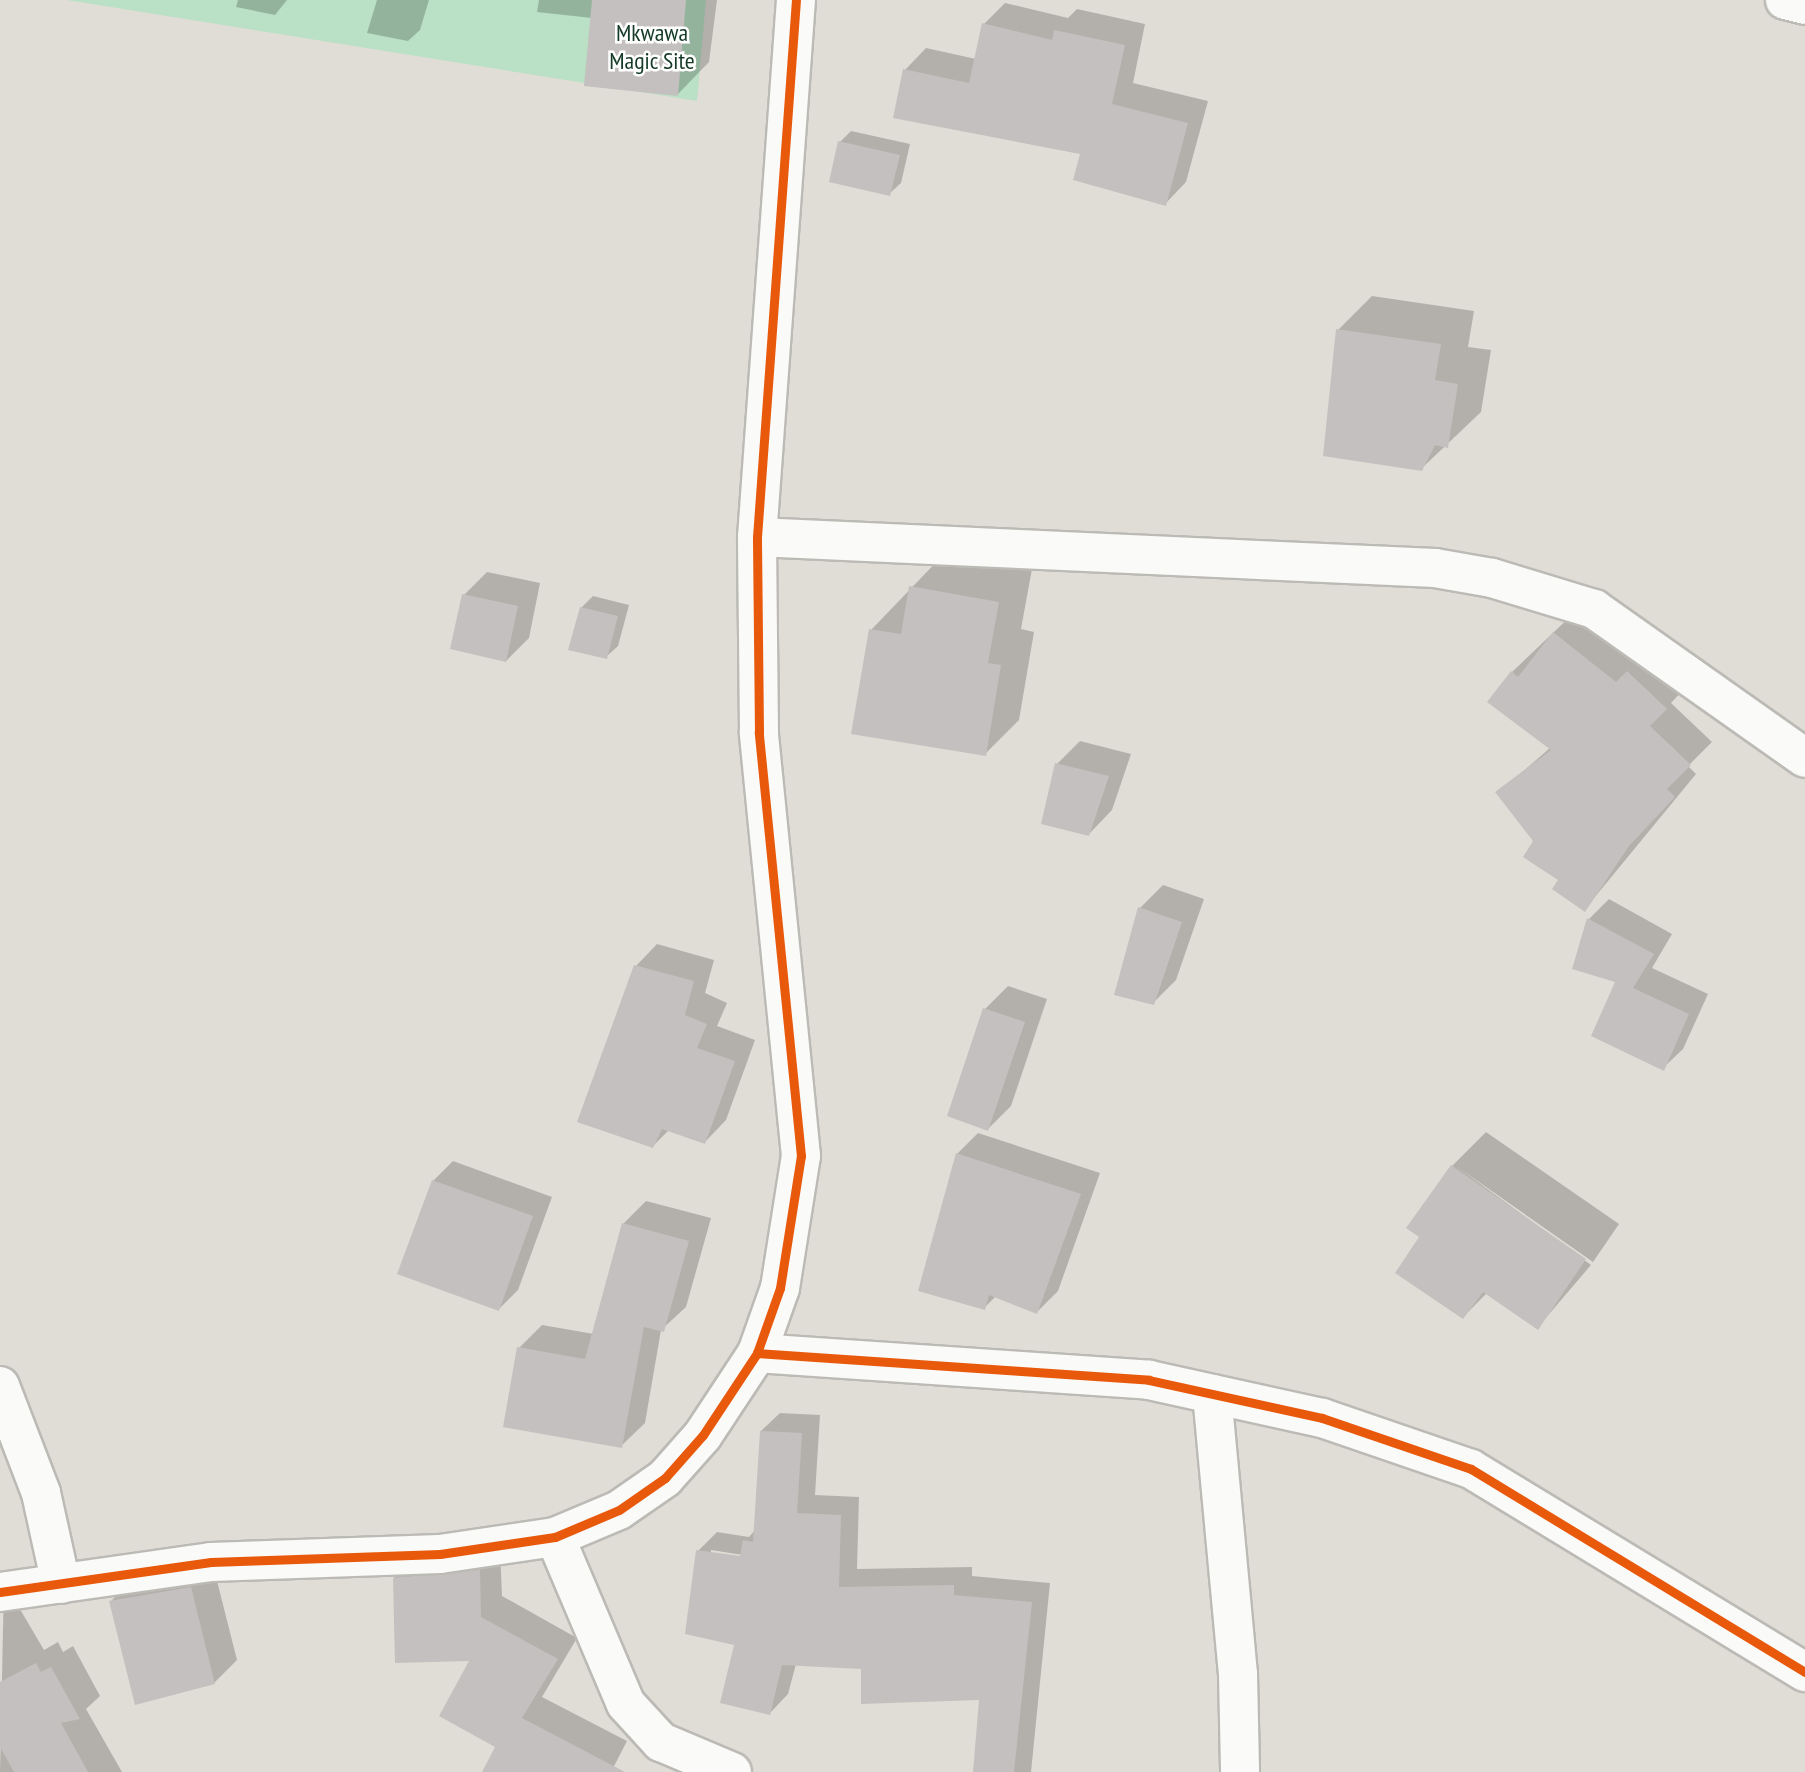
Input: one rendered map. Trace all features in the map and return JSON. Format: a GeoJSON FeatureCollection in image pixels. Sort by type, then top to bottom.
{"type":"FeatureCollection","features":[{"type":"Feature","properties":{"kind":"street"},"geometry":{"type":"LineString","coordinates":[[0,1592],[211,1562],[440,1554],[555,1537],[619,1510],[665,1478],[703,1435],[757,1353],[780,1289],[801,1156],[759,732],[757,537],[796,0]]}},
{"type":"Feature","properties":{"kind":"street"},"geometry":{"type":"LineString","coordinates":[[1785,0],[1805,5]]}},
{"type":"Feature","properties":{"kind":"street"},"geometry":{"type":"LineString","coordinates":[[757,537],[1435,568],[1492,578],[1594,609],[1805,758]]}},
{"type":"Feature","properties":{"kind":"street"},"geometry":{"type":"LineString","coordinates":[[757,1353],[1149,1380],[1322,1418],[1471,1469],[1805,1672]]}},
{"type":"Feature","properties":{"kind":"street"},"geometry":{"type":"LineString","coordinates":[[0,1386],[41,1493],[61,1584]]}},
{"type":"Feature","properties":{"kind":"street"},"geometry":{"type":"LineString","coordinates":[[1212,1394],[1238,1674],[1240,1772]]}},
{"type":"Feature","properties":{"kind":"street"},"geometry":{"type":"LineString","coordinates":[[555,1537],[626,1704],[661,1742],[732,1772]]}},
{"type":"Feature","properties":{"kind":"green space","name":"Mkwawa Magic Site"},"geometry":{"type":"Polygon","coordinates":[[[67,0],[706,0],[697,101],[67,0]]]}},
{"type":"Feature","properties":{"kind":"building"},"geometry":{"type":"Polygon","coordinates":[[[592,0],[686,0],[678,96],[584,86],[592,0]]]}},
{"type":"Feature","properties":{"kind":"building"},"geometry":{"type":"Polygon","coordinates":[[[982,23],[1052,40],[1054,30],[1125,45],[1112,104],[1188,123],[1166,206],[1073,180],[1080,154],[893,118],[903,69],[969,83],[982,23]]]}},
{"type":"Feature","properties":{"kind":"building"},"geometry":{"type":"Polygon","coordinates":[[[838,141],[900,155],[890,196],[829,182],[838,141]]]}},
{"type":"Feature","properties":{"kind":"building"},"geometry":{"type":"Polygon","coordinates":[[[1336,329],[1441,344],[1435,380],[1458,384],[1448,448],[1435,445],[1422,471],[1323,456],[1336,329]]]}},
{"type":"Feature","properties":{"kind":"building"},"geometry":{"type":"Polygon","coordinates":[[[909,586],[999,602],[988,663],[1001,665],[986,756],[851,734],[869,629],[901,634],[909,586]]]}},
{"type":"Feature","properties":{"kind":"building"},"geometry":{"type":"Polygon","coordinates":[[[462,594],[518,606],[506,662],[450,649],[462,594]]]}},
{"type":"Feature","properties":{"kind":"building"},"geometry":{"type":"Polygon","coordinates":[[[580,607],[618,616],[607,659],[568,650],[580,607]]]}},
{"type":"Feature","properties":{"kind":"building"},"geometry":{"type":"Polygon","coordinates":[[[1553,632],[1616,682],[1627,671],[1667,709],[1650,726],[1691,765],[1667,789],[1675,797],[1629,846],[1585,912],[1552,889],[1558,880],[1523,857],[1533,841],[1495,792],[1551,750],[1487,702],[1511,671],[1518,677],[1553,632]]]}},
{"type":"Feature","properties":{"kind":"building"},"geometry":{"type":"Polygon","coordinates":[[[1055,763],[1109,776],[1089,836],[1041,824],[1055,763]]]}},
{"type":"Feature","properties":{"kind":"building"},"geometry":{"type":"Polygon","coordinates":[[[1138,907],[1182,922],[1154,1005],[1114,995],[1138,907]]]}},
{"type":"Feature","properties":{"kind":"building"},"geometry":{"type":"Polygon","coordinates":[[[1587,918],[1654,954],[1633,988],[1689,1014],[1664,1071],[1591,1036],[1615,982],[1572,969],[1587,918]]]}},
{"type":"Feature","properties":{"kind":"building"},"geometry":{"type":"Polygon","coordinates":[[[634,965],[694,981],[685,1015],[707,1024],[697,1048],[735,1061],[705,1144],[662,1129],[653,1148],[577,1122],[634,965]]]}},
{"type":"Feature","properties":{"kind":"building"},"geometry":{"type":"Polygon","coordinates":[[[983,1008],[1025,1022],[988,1131],[947,1116],[983,1008]]]}},
{"type":"Feature","properties":{"kind":"building"},"geometry":{"type":"Polygon","coordinates":[[[956,1153],[1081,1194],[1037,1314],[989,1295],[985,1310],[918,1291],[956,1153]]]}},
{"type":"Feature","properties":{"kind":"building"},"geometry":{"type":"Polygon","coordinates":[[[1451,1165],[1586,1259],[1538,1330],[1483,1292],[1463,1319],[1395,1273],[1419,1237],[1406,1228],[1451,1165]]]}},
{"type":"Feature","properties":{"kind":"building"},"geometry":{"type":"Polygon","coordinates":[[[432,1180],[533,1216],[499,1311],[397,1274],[432,1180]]]}},
{"type":"Feature","properties":{"kind":"building"},"geometry":{"type":"Polygon","coordinates":[[[622,1223],[689,1241],[664,1332],[644,1327],[622,1448],[503,1427],[517,1347],[585,1359],[622,1223]]]}},
{"type":"Feature","properties":{"kind":"building"},"geometry":{"type":"Polygon","coordinates":[[[760,1431],[802,1433],[797,1513],[841,1515],[839,1587],[954,1585],[954,1595],[1032,1602],[1014,1772],[973,1772],[979,1700],[861,1704],[861,1669],[782,1665],[770,1715],[720,1703],[734,1645],[685,1634],[696,1550],[740,1556],[743,1540],[753,1542],[760,1431]]]}},
{"type":"Feature","properties":{"kind":"building"},"geometry":{"type":"Polygon","coordinates":[[[480,1570],[481,1617],[558,1659],[522,1718],[625,1772],[482,1772],[495,1747],[439,1716],[469,1661],[395,1663],[393,1578],[480,1570]]]}},
{"type":"Feature","properties":{"kind":"building"},"geometry":{"type":"Polygon","coordinates":[[[191,1587],[215,1684],[135,1705],[109,1601],[191,1587]]]}},
{"type":"Feature","properties":{"kind":"building"},"geometry":{"type":"Polygon","coordinates":[[[36,1663],[41,1672],[51,1667],[80,1719],[61,1723],[88,1772],[14,1772],[0,1747],[0,1682],[36,1663]]]}},
{"type":"Feature","properties":{"kind":"cycle path"},"geometry":{"type":"LineString","coordinates":[[0,1592],[211,1562],[440,1554],[555,1537],[619,1510],[665,1478],[703,1435],[757,1353],[780,1288],[801,1156],[759,732],[757,537],[796,0]]}},
{"type":"Feature","properties":{"kind":"cycle path"},"geometry":{"type":"LineString","coordinates":[[757,1353],[1149,1380],[1322,1418],[1471,1469],[1805,1672]]}}]}
